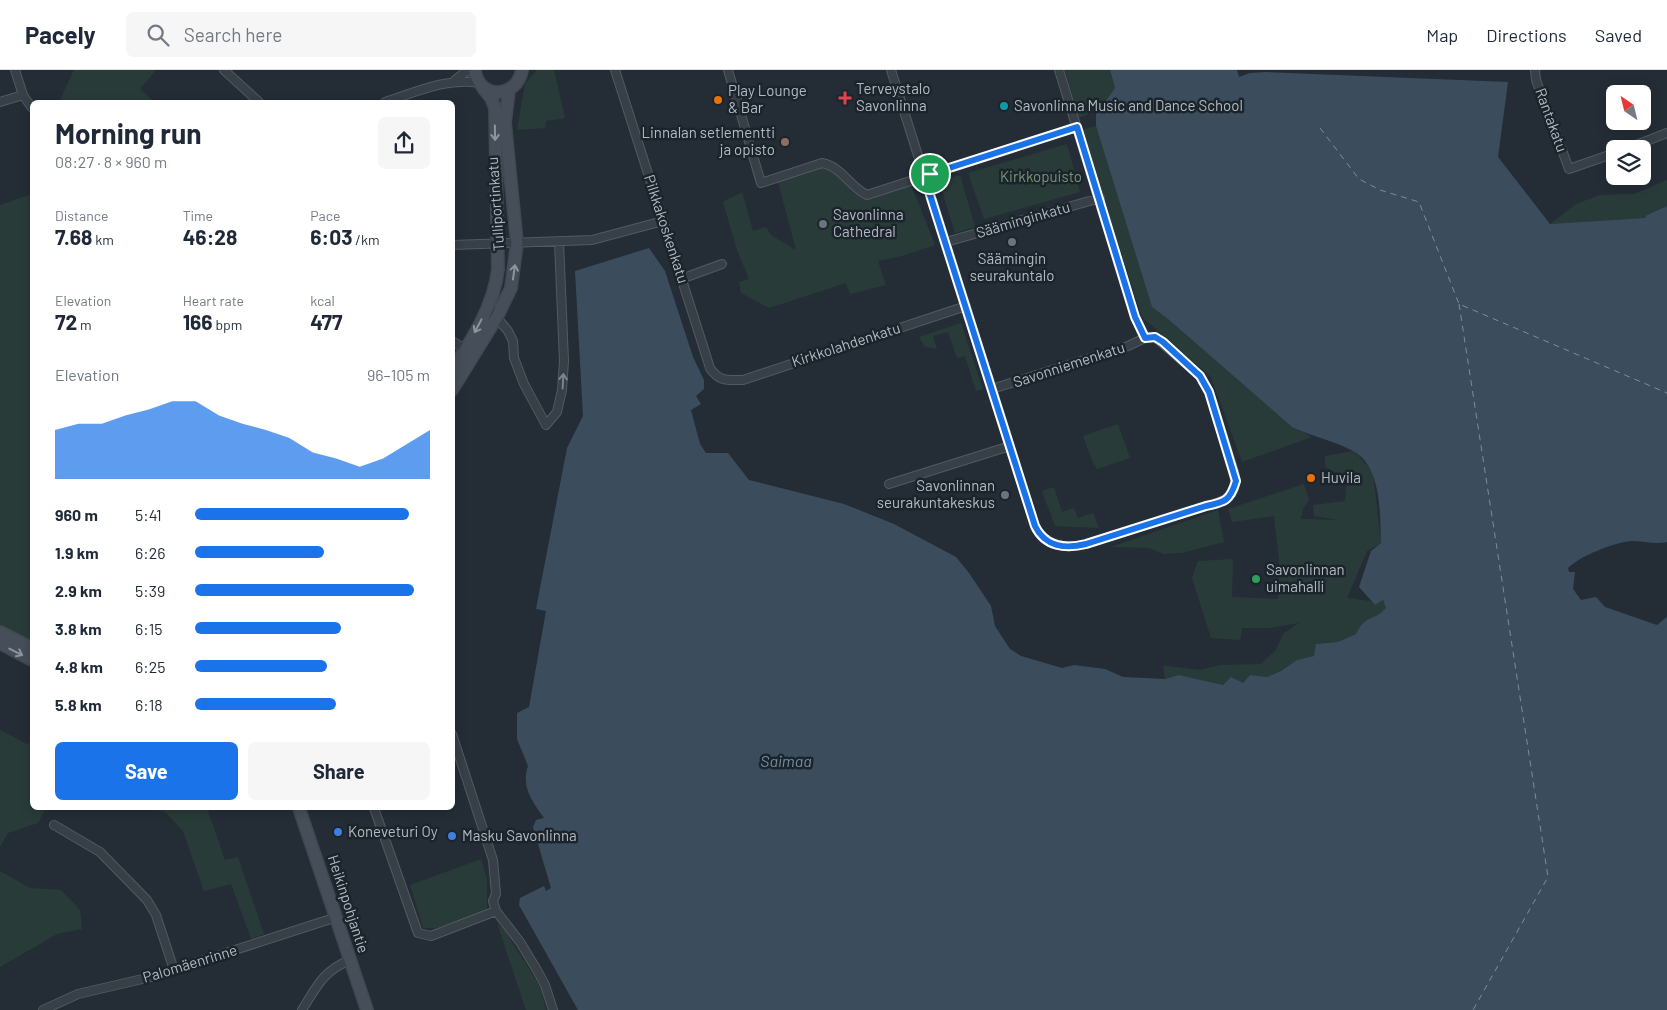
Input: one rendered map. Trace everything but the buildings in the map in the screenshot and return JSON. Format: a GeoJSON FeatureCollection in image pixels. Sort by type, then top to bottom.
{"type":"FeatureCollection","features":[{"type":"Feature","properties":{"kind":"main road","name":"Tulliportinkatu"},"geometry":{"type":"LineString","coordinates":[[455,384],[470,353],[497,283],[499,243],[494,108],[491,98],[481,85],[475,70]]}},
{"type":"Feature","properties":{"kind":"main road"},"geometry":{"type":"LineString","coordinates":[[481,85],[496,93],[509,90],[518,82],[522,70]]}},
{"type":"Feature","properties":{"kind":"main road","name":"Tulliportinkatu"},"geometry":{"type":"LineString","coordinates":[[455,367],[470,353],[497,317],[511,288],[517,243],[505,122],[509,90]]}},
{"type":"Feature","properties":{"kind":"main road"},"geometry":{"type":"LineString","coordinates":[[0,632],[30,647]]}},
{"type":"Feature","properties":{"kind":"main road"},"geometry":{"type":"LineString","coordinates":[[0,643],[30,659]]}},
{"type":"Feature","properties":{"kind":"main road","name":"Heikinpohjantie"},"geometry":{"type":"LineString","coordinates":[[300,810],[337,916],[367,1010]]}},
{"type":"Feature","properties":{"kind":"street"},"geometry":{"type":"LineString","coordinates":[[15,70],[23,95],[30,105]]}},
{"type":"Feature","properties":{"kind":"street"},"geometry":{"type":"LineString","coordinates":[[224,70],[258,100]]}},
{"type":"Feature","properties":{"kind":"street"},"geometry":{"type":"LineString","coordinates":[[451,83],[468,70]]}},
{"type":"Feature","properties":{"kind":"street","name":"Pilkkakoskenkatu"},"geometry":{"type":"LineString","coordinates":[[615,70],[710,368],[714,374],[725,381]]}},
{"type":"Feature","properties":{"kind":"street"},"geometry":{"type":"LineString","coordinates":[[728,70],[761,183],[822,163],[832,164],[858,191],[867,196],[1077,127]]}},
{"type":"Feature","properties":{"kind":"street"},"geometry":{"type":"LineString","coordinates":[[891,70],[1038,531],[1053,544],[1073,547],[1206,506],[1219,504],[1232,495],[1236,481],[1209,392],[1200,376],[1163,342],[1155,337],[1145,338],[1135,317],[1100,198],[1059,70]]}},
{"type":"Feature","properties":{"kind":"street","name":"Rantakatu"},"geometry":{"type":"LineString","coordinates":[[1535,70],[1536,80],[1569,169],[1606,156]]}},
{"type":"Feature","properties":{"kind":"street"},"geometry":{"type":"LineString","coordinates":[[392,100],[451,83],[463,81],[481,85]]}},
{"type":"Feature","properties":{"kind":"street"},"geometry":{"type":"LineString","coordinates":[[0,102],[23,95]]}},
{"type":"Feature","properties":{"kind":"street"},"geometry":{"type":"LineString","coordinates":[[1649,140],[1667,133]]}},
{"type":"Feature","properties":{"kind":"street","name":"Sääminginkatu"},"geometry":{"type":"LineString","coordinates":[[946,242],[1100,198]]}},
{"type":"Feature","properties":{"kind":"street"},"geometry":{"type":"LineString","coordinates":[[455,246],[592,240],[663,221]]}},
{"type":"Feature","properties":{"kind":"street"},"geometry":{"type":"LineString","coordinates":[[488,306],[513,341],[514,358],[524,384],[546,425],[558,412],[562,390],[564,361],[559,242]]}},
{"type":"Feature","properties":{"kind":"street"},"geometry":{"type":"LineString","coordinates":[[681,279],[722,264]]}},
{"type":"Feature","properties":{"kind":"street","name":"Kirkkolahdenkatu"},"geometry":{"type":"LineString","coordinates":[[725,381],[743,380],[966,306]]}},
{"type":"Feature","properties":{"kind":"street","name":"Savonniemenkatu"},"geometry":{"type":"LineString","coordinates":[[992,389],[1128,346],[1145,338]]}},
{"type":"Feature","properties":{"kind":"street"},"geometry":{"type":"LineString","coordinates":[[455,343],[470,353]]}},
{"type":"Feature","properties":{"kind":"street"},"geometry":{"type":"LineString","coordinates":[[889,484],[1010,446]]}},
{"type":"Feature","properties":{"kind":"street"},"geometry":{"type":"LineString","coordinates":[[455,743],[493,860],[496,894],[493,901],[496,911],[520,942],[533,963],[545,985],[553,1010]]}},
{"type":"Feature","properties":{"kind":"street"},"geometry":{"type":"LineString","coordinates":[[375,810],[418,933],[431,936],[496,911]]}},
{"type":"Feature","properties":{"kind":"street"},"geometry":{"type":"LineString","coordinates":[[54,825],[100,852],[147,900],[156,915],[174,970]]}},
{"type":"Feature","properties":{"kind":"street","name":"Palomäenrinne"},"geometry":{"type":"LineString","coordinates":[[43,1010],[78,994],[174,970],[337,916]]}},
{"type":"Feature","properties":{"kind":"street"},"geometry":{"type":"LineString","coordinates":[[302,1010],[323,976],[337,965],[350,960]]}},
{"type":"Feature","properties":{"kind":"green space"},"geometry":{"type":"Polygon","coordinates":[[[74,70],[156,70],[140,89],[152,100],[60,100],[74,70]]]}},
{"type":"Feature","properties":{"kind":"green space"},"geometry":{"type":"Polygon","coordinates":[[[537,70],[554,70],[565,118],[546,121],[545,128],[517,130],[525,84],[537,70]]]}},
{"type":"Feature","properties":{"kind":"green space"},"geometry":{"type":"Polygon","coordinates":[[[1065,70],[1110,70],[1115,88],[1100,109],[1079,118],[1065,70]]]}},
{"type":"Feature","properties":{"kind":"green space"},"geometry":{"type":"Polygon","coordinates":[[[1096,126],[1152,307],[1292,427],[1312,437],[1242,462],[1211,377],[1142,317],[1081,130],[1096,126]]]}},
{"type":"Feature","properties":{"kind":"green space","name":"Kirkkopuisto"},"geometry":{"type":"Polygon","coordinates":[[[1067,144],[1080,192],[984,219],[968,173],[1067,144]]]}},
{"type":"Feature","properties":{"kind":"green space"},"geometry":{"type":"Polygon","coordinates":[[[822,163],[867,195],[910,182],[935,245],[902,256],[878,261],[886,285],[850,294],[846,283],[769,308],[741,293],[739,282],[749,279],[737,250],[723,202],[742,192],[753,231],[766,227],[772,236],[796,250],[777,178],[822,163]]]}},
{"type":"Feature","properties":{"kind":"green space"},"geometry":{"type":"Polygon","coordinates":[[[960,175],[975,227],[955,233],[939,181],[960,175]]]}},
{"type":"Feature","properties":{"kind":"green space"},"geometry":{"type":"Polygon","coordinates":[[[1667,180],[1667,206],[1647,215],[1645,218],[1550,224],[1576,204],[1600,195],[1634,194],[1667,180]]]}},
{"type":"Feature","properties":{"kind":"green space"},"geometry":{"type":"Polygon","coordinates":[[[30,195],[30,642],[0,626],[0,205],[30,195]]]}},
{"type":"Feature","properties":{"kind":"green space"},"geometry":{"type":"Polygon","coordinates":[[[961,323],[983,389],[976,391],[965,356],[957,358],[948,332],[933,336],[937,349],[925,347],[919,337],[961,323]]]}},
{"type":"Feature","properties":{"kind":"green space"},"geometry":{"type":"Polygon","coordinates":[[[1118,424],[1130,458],[1097,469],[1083,436],[1118,424]]]}},
{"type":"Feature","properties":{"kind":"green space"},"geometry":{"type":"Polygon","coordinates":[[[1354,451],[1373,472],[1381,543],[1367,551],[1347,598],[1370,601],[1375,605],[1383,600],[1387,608],[1363,623],[1356,634],[1338,642],[1316,644],[1315,656],[1297,660],[1281,671],[1267,677],[1250,675],[1243,683],[1224,685],[1179,675],[1165,679],[1163,666],[1159,665],[1200,670],[1220,665],[1261,664],[1275,651],[1284,633],[1299,623],[1269,628],[1242,628],[1240,640],[1211,638],[1192,578],[1198,561],[1233,559],[1232,597],[1278,599],[1279,560],[1274,516],[1232,522],[1228,509],[1304,484],[1309,500],[1303,509],[1301,519],[1340,520],[1314,516],[1313,505],[1345,501],[1347,479],[1325,467],[1325,456],[1354,451]]]}},
{"type":"Feature","properties":{"kind":"green space"},"geometry":{"type":"Polygon","coordinates":[[[1054,487],[1062,512],[1074,508],[1078,518],[1093,513],[1099,528],[1055,526],[1042,491],[1054,487]]]}},
{"type":"Feature","properties":{"kind":"green space"},"geometry":{"type":"Polygon","coordinates":[[[1218,510],[1224,542],[1182,553],[1164,554],[1149,548],[1111,547],[1218,510]]]}},
{"type":"Feature","properties":{"kind":"green space"},"geometry":{"type":"Polygon","coordinates":[[[0,730],[27,744],[30,743],[30,810],[45,810],[38,823],[8,833],[0,847],[0,730]]]}},
{"type":"Feature","properties":{"kind":"green space"},"geometry":{"type":"Polygon","coordinates":[[[155,810],[208,810],[225,860],[238,857],[264,934],[251,939],[231,884],[204,891],[183,831],[165,812],[155,810]]]}},
{"type":"Feature","properties":{"kind":"green space"},"geometry":{"type":"Polygon","coordinates":[[[481,859],[487,879],[487,912],[436,928],[423,928],[410,885],[481,859]]]}},
{"type":"Feature","properties":{"kind":"green space"},"geometry":{"type":"Polygon","coordinates":[[[0,871],[30,888],[61,890],[80,910],[82,929],[57,934],[0,967],[0,871]]]}},
{"type":"Feature","properties":{"kind":"green space"},"geometry":{"type":"Polygon","coordinates":[[[497,923],[505,931],[540,986],[546,1010],[526,1010],[497,923]]]}},
{"type":"Feature","properties":{"kind":"water","name":"Saimaa"},"geometry":{"type":"Polygon","coordinates":[[[1110,70],[1237,70],[1239,77],[1250,73],[1266,72],[1508,82],[1498,157],[1550,224],[1645,218],[1647,215],[1667,206],[1667,542],[1632,541],[1617,544],[1589,554],[1568,568],[1569,572],[1575,572],[1573,589],[1581,600],[1596,597],[1605,607],[1657,625],[1667,617],[1667,1010],[578,1010],[519,905],[520,898],[544,886],[546,891],[551,888],[533,827],[536,820],[544,818],[529,794],[526,781],[528,766],[517,739],[517,713],[529,707],[546,611],[536,609],[567,448],[583,416],[575,271],[649,248],[665,271],[693,357],[704,380],[704,389],[696,396],[701,404],[691,410],[700,444],[706,453],[728,453],[749,480],[844,504],[894,524],[956,557],[991,606],[995,626],[1010,649],[1021,656],[1062,668],[1074,665],[1105,669],[1123,677],[1165,679],[1179,675],[1223,685],[1231,677],[1243,683],[1250,675],[1267,677],[1281,671],[1297,660],[1314,656],[1316,644],[1338,642],[1356,634],[1363,623],[1386,608],[1383,600],[1375,605],[1359,587],[1371,551],[1381,543],[1378,492],[1369,468],[1362,458],[1346,447],[1292,427],[1152,307],[1096,126],[1096,112],[1115,88],[1110,70]]]}},
{"type":"Feature","properties":{"kind":"ferry route"},"geometry":{"type":"LineString","coordinates":[[1320,128],[1359,179],[1380,190],[1419,202],[1459,304],[1667,393]]}},
{"type":"Feature","properties":{"kind":"ferry route"},"geometry":{"type":"LineString","coordinates":[[1459,304],[1548,877],[1473,1010]]}},
{"type":"Feature","properties":{"kind":"place","name":"Terveystalo Savonlinna"},"geometry":{"type":"Point","coordinates":[845,98]}},
{"type":"Feature","properties":{"kind":"place","name":"Play Lounge & Bar"},"geometry":{"type":"Point","coordinates":[718,100]}},
{"type":"Feature","properties":{"kind":"place","name":"Savonlinna Music and Dance School"},"geometry":{"type":"Point","coordinates":[1004,106]}},
{"type":"Feature","properties":{"kind":"place","name":"Linnalan setlementti ja opisto"},"geometry":{"type":"Point","coordinates":[785,142]}},
{"type":"Feature","properties":{"kind":"place","name":"Savonlinna Cathedral"},"geometry":{"type":"Point","coordinates":[823,224]}},
{"type":"Feature","properties":{"kind":"place","name":"Säämingin seurakuntalo"},"geometry":{"type":"Point","coordinates":[1012,242]}},
{"type":"Feature","properties":{"kind":"place","name":"Huvila"},"geometry":{"type":"Point","coordinates":[1311,478]}},
{"type":"Feature","properties":{"kind":"place","name":"Savonlinnan seurakuntakeskus"},"geometry":{"type":"Point","coordinates":[1005,495]}},
{"type":"Feature","properties":{"kind":"place","name":"Savonlinnan uimahalli"},"geometry":{"type":"Point","coordinates":[1256,579]}},
{"type":"Feature","properties":{"kind":"place","name":"Koneveturi Oy"},"geometry":{"type":"Point","coordinates":[338,832]}},
{"type":"Feature","properties":{"kind":"place","name":"Masku Savonlinna"},"geometry":{"type":"Point","coordinates":[452,836]}},
{"type":"Feature","properties":{"kind":"route"},"geometry":{"type":"LineString","coordinates":[[1077,127],[1135,317],[1145,338],[1155,337],[1163,342],[1200,376],[1209,392],[1234,472],[1236,481],[1232,495],[1219,504],[1206,506],[1073,547],[1053,544],[1042,537],[1035,526],[924,176],[930,174],[1077,127]]}}]}
